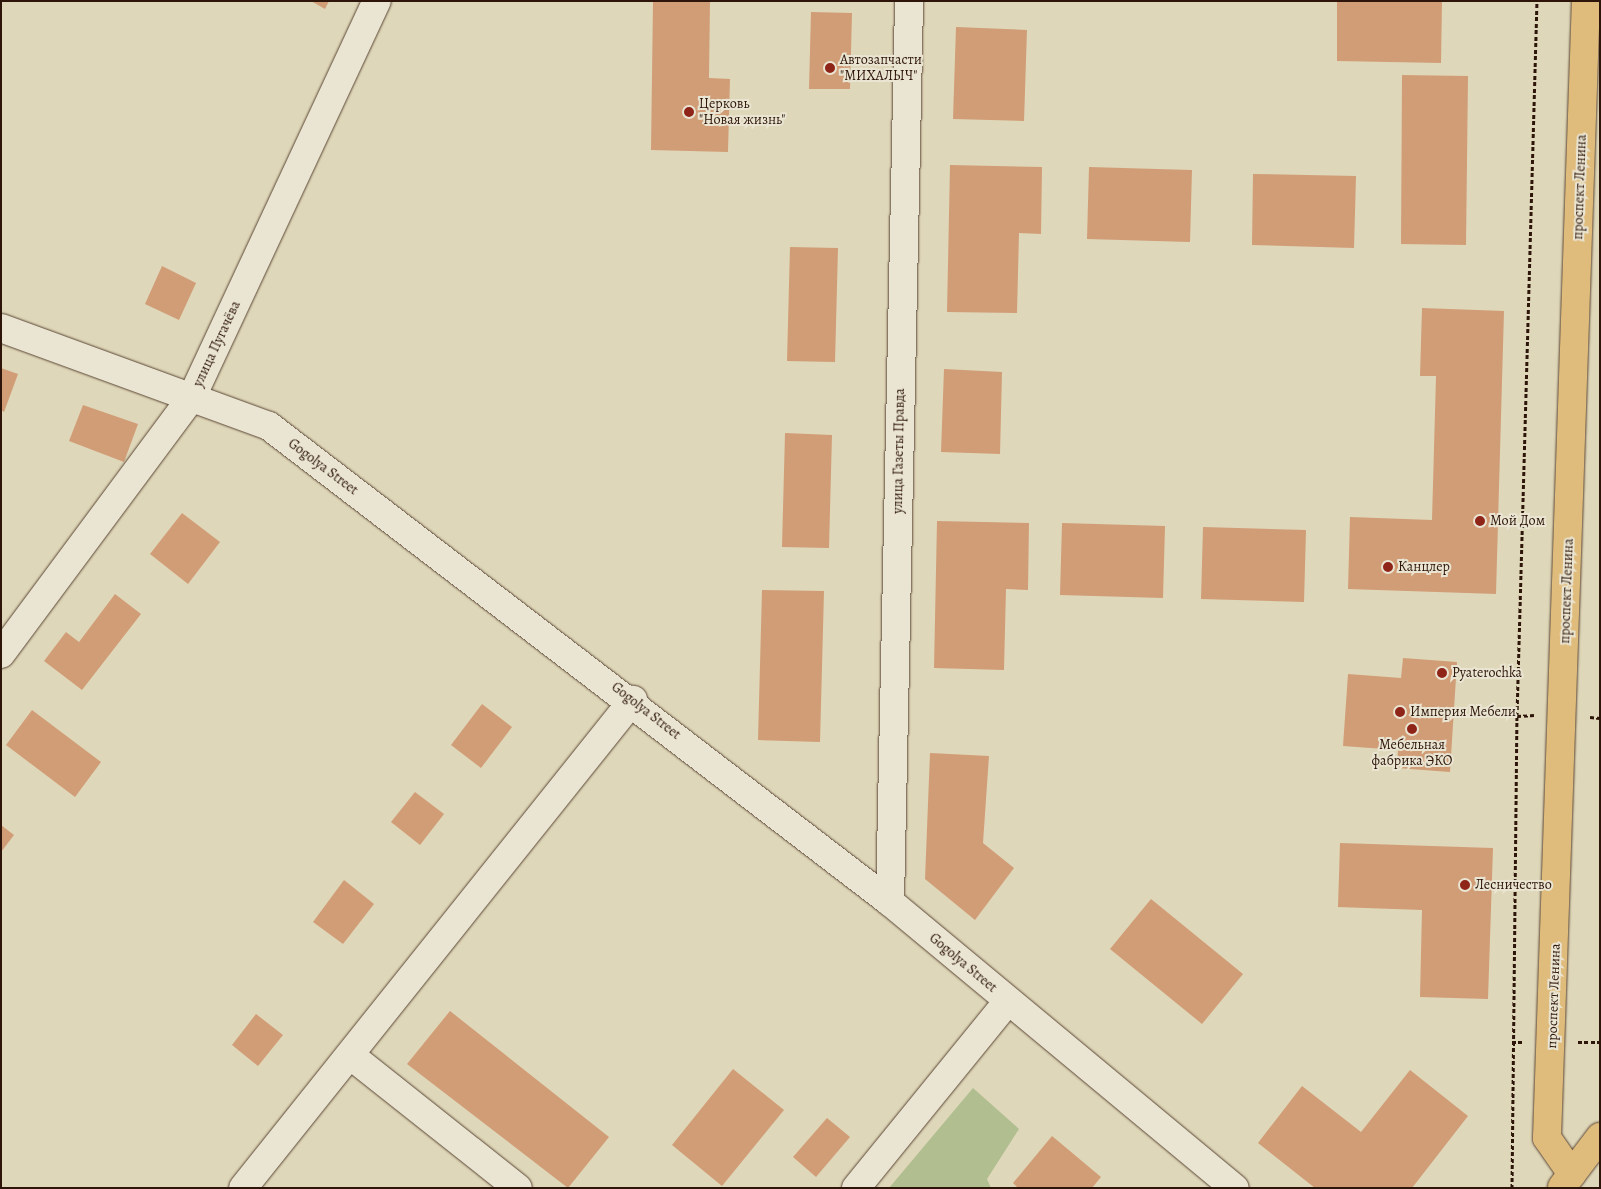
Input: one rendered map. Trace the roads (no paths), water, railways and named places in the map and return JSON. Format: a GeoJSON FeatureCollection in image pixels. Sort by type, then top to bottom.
{"type":"FeatureCollection","features":[{"type":"Feature","properties":{"kind":"main road","name":"проспект Ленина"},"geometry":{"type":"LineString","coordinates":[[1567,1181],[1547,1138],[1586,1]]}},
{"type":"Feature","properties":{"kind":"main road"},"geometry":{"type":"LineString","coordinates":[[1567,1181],[1600,1137]]}},
{"type":"Feature","properties":{"kind":"street","name":"улица Пугачёва"},"geometry":{"type":"LineString","coordinates":[[1,654],[192,397],[376,1]]}},
{"type":"Feature","properties":{"kind":"street","name":"улица Газеты Правда"},"geometry":{"type":"LineString","coordinates":[[890,902],[909,1]]}},
{"type":"Feature","properties":{"kind":"street","name":"Gogolya Street"},"geometry":{"type":"LineString","coordinates":[[1,328],[269,426],[632,700],[890,902],[1236,1188]]}},
{"type":"Feature","properties":{"kind":"street"},"geometry":{"type":"LineString","coordinates":[[243,1188],[632,700]]}},
{"type":"Feature","properties":{"kind":"street"},"geometry":{"type":"LineString","coordinates":[[856,1188],[1008,1001]]}},
{"type":"Feature","properties":{"kind":"street"},"geometry":{"type":"LineString","coordinates":[[350,1054],[518,1188]]}},
{"type":"Feature","properties":{"kind":"place","name":"Автозапчасти \"МИХАЛЫЧ\""},"geometry":{"type":"Point","coordinates":[830,68]}},
{"type":"Feature","properties":{"kind":"place","name":"Церковь \"Новая жизнь\""},"geometry":{"type":"Point","coordinates":[689,112]}},
{"type":"Feature","properties":{"kind":"place","name":"Мой Дом"},"geometry":{"type":"Point","coordinates":[1480,521]}},
{"type":"Feature","properties":{"kind":"place","name":"Канцлер"},"geometry":{"type":"Point","coordinates":[1388,567]}},
{"type":"Feature","properties":{"kind":"place","name":"Pyaterochka"},"geometry":{"type":"Point","coordinates":[1442,673]}},
{"type":"Feature","properties":{"kind":"place","name":"Империя Мебели"},"geometry":{"type":"Point","coordinates":[1400,712]}},
{"type":"Feature","properties":{"kind":"place","name":"Мебельная фабрика ЭКО"},"geometry":{"type":"Point","coordinates":[1412,729]}},
{"type":"Feature","properties":{"kind":"place","name":"Лесничество"},"geometry":{"type":"Point","coordinates":[1465,885]}}]}
